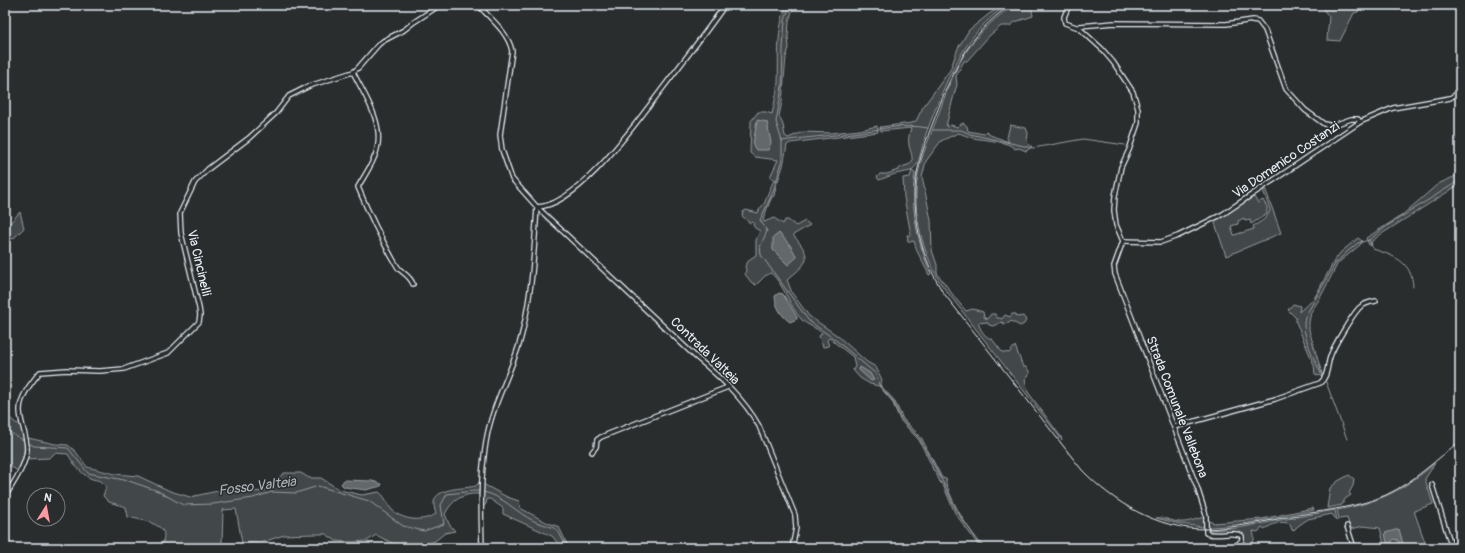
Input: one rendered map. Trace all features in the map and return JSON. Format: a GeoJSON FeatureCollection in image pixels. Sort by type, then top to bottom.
{"type":"FeatureCollection","features":[{"type":"Feature","properties":{"kind":"street","name":"Via Cincinelli"},"geometry":{"type":"LineString","coordinates":[[5,498],[26,458],[26,436],[20,414],[20,403],[27,389],[40,372],[124,369],[168,353],[199,322],[199,308],[181,233],[180,213],[195,182],[208,169],[249,138],[276,113],[289,96],[309,86],[353,72],[383,41],[404,30],[440,5]]}},
{"type":"Feature","properties":{"kind":"street","name":"Contrada Valteia"},"geometry":{"type":"LineString","coordinates":[[478,5],[504,33],[510,43],[512,51],[500,135],[509,174],[537,207],[697,358],[710,368],[744,402],[755,419],[787,494],[796,521],[796,535],[792,548]]}},
{"type":"Feature","properties":{"kind":"street"},"geometry":{"type":"LineString","coordinates":[[482,548],[482,478],[488,431],[524,325],[534,256],[537,207],[552,202],[570,193],[611,154],[725,5]]}},
{"type":"Feature","properties":{"kind":"street"},"geometry":{"type":"LineString","coordinates":[[1069,5],[1064,17],[1065,23],[1079,28],[1101,48],[1119,70],[1133,92],[1138,109],[1138,122],[1122,167],[1115,196],[1114,210],[1116,225],[1123,242]]}},
{"type":"Feature","properties":{"kind":"street"},"geometry":{"type":"LineString","coordinates":[[1079,28],[1080,26],[1114,23],[1226,24],[1253,20],[1258,21],[1265,30],[1286,89],[1305,110],[1324,124],[1334,125],[1351,119],[1358,119],[1360,122]]}},
{"type":"Feature","properties":{"kind":"street"},"geometry":{"type":"LineString","coordinates":[[353,72],[380,131],[377,150],[358,187],[369,214],[398,268],[410,277],[413,284]]}},
{"type":"Feature","properties":{"kind":"street","name":"Via Domenico Costanzi"},"geometry":{"type":"LineString","coordinates":[[1123,242],[1152,242],[1169,240],[1223,214],[1360,122],[1393,108],[1450,98],[1460,92]]}},
{"type":"Feature","properties":{"kind":"street","name":"Strada Comunale Vallebona"},"geometry":{"type":"LineString","coordinates":[[1123,242],[1114,266],[1115,274],[1204,506],[1206,533],[1215,535],[1238,534],[1242,536],[1242,540],[1234,548]]}},
{"type":"Feature","properties":{"kind":"street"},"geometry":{"type":"LineString","coordinates":[[1174,428],[1275,399],[1320,383],[1324,379],[1330,356],[1353,317],[1360,308],[1376,300]]}},
{"type":"Feature","properties":{"kind":"street"},"geometry":{"type":"LineString","coordinates":[[592,452],[596,447],[597,440],[601,437],[728,387]]}},
{"type":"Feature","properties":{"kind":"street"},"geometry":{"type":"LineString","coordinates":[[1432,485],[1452,548]]}},
{"type":"Feature","properties":{"kind":"street"},"geometry":{"type":"LineString","coordinates":[[1347,526],[1354,548]]}},
{"type":"Feature","properties":{"kind":"shaded area"},"geometry":{"type":"Polygon","coordinates":[[[787,5],[794,5],[789,21],[789,48],[786,57],[782,102],[779,116],[783,125],[785,136],[788,138],[803,132],[831,133],[860,130],[877,126],[878,132],[790,143],[787,145],[783,166],[778,181],[770,177],[778,160],[755,157],[750,153],[751,121],[758,112],[772,114],[778,83],[778,53],[781,24],[787,5]]]}},
{"type":"Feature","properties":{"kind":"shaded area"},"geometry":{"type":"Polygon","coordinates":[[[1004,5],[1008,5],[979,29],[957,61],[948,78],[916,166],[911,171],[895,174],[879,180],[877,177],[880,174],[887,174],[898,170],[912,162],[909,145],[909,134],[911,128],[881,131],[880,127],[912,123],[916,121],[923,107],[950,70],[958,48],[969,30],[989,14],[1004,5]]]}},
{"type":"Feature","properties":{"kind":"shaded area"},"geometry":{"type":"Polygon","coordinates":[[[1014,5],[1031,5],[1033,16],[1015,22],[1010,26],[1001,26],[989,36],[967,61],[964,61],[956,76],[957,85],[946,126],[951,125],[957,127],[963,123],[967,126],[968,131],[984,134],[986,131],[990,135],[1009,142],[1007,138],[1010,125],[1026,128],[1028,133],[1027,142],[1032,147],[1026,151],[1019,148],[1015,149],[1007,144],[973,138],[958,133],[941,141],[926,161],[922,177],[931,220],[932,250],[937,265],[937,273],[966,311],[973,309],[983,312],[984,317],[987,319],[991,314],[995,314],[997,318],[1002,319],[1005,315],[1010,317],[1012,314],[1016,314],[1017,317],[1023,316],[1026,320],[1024,324],[1020,326],[1011,321],[1004,324],[1002,322],[993,326],[989,325],[987,322],[978,323],[983,333],[992,339],[1002,352],[1009,353],[1015,346],[1023,367],[1026,367],[1029,371],[1029,375],[1025,379],[1028,392],[1062,440],[941,284],[926,251],[917,216],[916,191],[918,172],[947,90],[959,63],[964,54],[980,34],[1014,5]]]}},
{"type":"Feature","properties":{"kind":"shaded area"},"geometry":{"type":"Polygon","coordinates":[[[1334,5],[1360,5],[1358,12],[1354,13],[1340,41],[1327,40],[1329,17],[1323,9],[1334,5]]]}},
{"type":"Feature","properties":{"kind":"shaded area"},"geometry":{"type":"Polygon","coordinates":[[[757,120],[767,122],[771,143],[768,150],[756,150],[753,145],[757,120]]]}},
{"type":"Feature","properties":{"kind":"shaded area"},"geometry":{"type":"Polygon","coordinates":[[[1460,170],[1460,184],[1380,235],[1371,242],[1372,245],[1369,245],[1366,238],[1401,216],[1438,184],[1458,175],[1457,171],[1460,170]]]}},
{"type":"Feature","properties":{"kind":"shaded area"},"geometry":{"type":"Polygon","coordinates":[[[912,171],[915,173],[913,199],[918,237],[931,274],[929,275],[917,251],[914,241],[910,242],[907,240],[907,235],[911,235],[904,197],[903,178],[910,177],[912,171]]]}},
{"type":"Feature","properties":{"kind":"shaded area"},"geometry":{"type":"Polygon","coordinates":[[[774,180],[777,182],[774,196],[772,197],[768,206],[763,220],[764,222],[774,218],[783,224],[785,220],[788,220],[796,226],[805,221],[810,225],[793,235],[804,250],[806,260],[800,269],[787,280],[792,293],[809,316],[838,336],[867,362],[876,367],[882,380],[880,385],[894,400],[903,419],[921,437],[942,478],[947,479],[946,483],[949,492],[962,518],[985,548],[980,548],[955,513],[943,485],[933,470],[919,440],[900,420],[892,401],[879,386],[870,384],[860,378],[853,370],[855,366],[853,357],[829,338],[827,340],[829,346],[823,347],[819,336],[822,333],[802,320],[780,284],[771,273],[765,276],[756,285],[751,282],[745,274],[745,266],[750,259],[756,255],[756,240],[760,231],[755,228],[753,225],[754,223],[750,223],[742,216],[743,212],[746,210],[758,213],[765,202],[774,180]]]}},
{"type":"Feature","properties":{"kind":"shaded area"},"geometry":{"type":"Polygon","coordinates":[[[1265,188],[1281,233],[1226,256],[1214,220],[1254,197],[1258,203],[1263,200],[1267,207],[1267,214],[1251,224],[1250,220],[1245,221],[1244,218],[1238,221],[1238,224],[1231,226],[1234,235],[1254,229],[1253,226],[1266,218],[1270,210],[1263,190],[1265,188]]]}},
{"type":"Feature","properties":{"kind":"shaded area"},"geometry":{"type":"Polygon","coordinates":[[[20,212],[24,228],[14,238],[5,241],[5,225],[9,224],[20,212]]]}},
{"type":"Feature","properties":{"kind":"shaded area"},"geometry":{"type":"Polygon","coordinates":[[[779,233],[790,245],[797,257],[788,265],[773,250],[773,238],[779,233]]]}},
{"type":"Feature","properties":{"kind":"shaded area"},"geometry":{"type":"Polygon","coordinates":[[[1358,238],[1362,241],[1360,245],[1338,263],[1311,312],[1309,330],[1323,377],[1315,374],[1314,365],[1296,322],[1296,318],[1288,310],[1293,304],[1300,306],[1299,312],[1315,297],[1334,261],[1341,252],[1358,238]]]}},
{"type":"Feature","properties":{"kind":"shaded area"},"geometry":{"type":"Polygon","coordinates":[[[779,293],[783,294],[797,319],[790,322],[782,314],[775,300],[775,296],[779,293]]]}},
{"type":"Feature","properties":{"kind":"shaded area"},"geometry":{"type":"Polygon","coordinates":[[[860,367],[870,373],[874,380],[871,381],[859,370],[860,367]]]}},
{"type":"Feature","properties":{"kind":"shaded area"},"geometry":{"type":"Polygon","coordinates":[[[5,414],[17,424],[20,422],[22,429],[24,452],[18,471],[5,463],[5,414]]]}},
{"type":"Feature","properties":{"kind":"shaded area"},"geometry":{"type":"Polygon","coordinates":[[[28,438],[55,444],[68,445],[76,452],[87,467],[115,474],[138,476],[170,491],[190,497],[227,489],[252,492],[264,491],[284,473],[301,473],[309,478],[321,478],[340,490],[362,495],[379,492],[392,510],[397,514],[408,518],[420,519],[431,517],[436,514],[434,505],[435,498],[439,494],[450,490],[476,486],[480,481],[479,494],[463,496],[455,501],[448,509],[445,514],[449,524],[455,531],[445,533],[435,541],[421,546],[410,545],[405,548],[376,535],[367,541],[336,541],[326,534],[284,535],[263,542],[242,543],[236,509],[223,510],[222,544],[200,547],[166,548],[162,546],[164,538],[163,531],[157,525],[128,517],[126,507],[109,502],[103,496],[106,487],[99,481],[90,478],[80,471],[68,454],[55,453],[49,458],[27,459],[29,450],[28,438]]]}},
{"type":"Feature","properties":{"kind":"shaded area"},"geometry":{"type":"Polygon","coordinates":[[[1435,463],[1425,479],[1433,504],[1414,511],[1427,548],[1385,548],[1380,528],[1363,526],[1352,529],[1347,518],[1339,519],[1337,510],[1366,503],[1390,494],[1412,481],[1435,463]]]}},
{"type":"Feature","properties":{"kind":"shaded area"},"geometry":{"type":"Polygon","coordinates":[[[1349,475],[1354,479],[1353,486],[1349,493],[1351,495],[1345,499],[1342,505],[1327,508],[1330,488],[1338,481],[1349,475]]]}},
{"type":"Feature","properties":{"kind":"shaded area"},"geometry":{"type":"Polygon","coordinates":[[[344,480],[372,481],[382,484],[381,486],[366,490],[344,487],[341,484],[344,480]]]}},
{"type":"Feature","properties":{"kind":"shaded area"},"geometry":{"type":"Polygon","coordinates":[[[483,484],[507,497],[519,501],[520,508],[559,527],[567,544],[572,548],[562,548],[552,536],[503,514],[503,508],[490,499],[487,499],[486,504],[483,507],[483,484]]]}},
{"type":"Feature","properties":{"kind":"shaded area"},"geometry":{"type":"Polygon","coordinates":[[[1313,508],[1314,510],[1261,521],[1208,527],[1208,520],[1214,523],[1262,519],[1313,508]]]}},
{"type":"Feature","properties":{"kind":"shaded area"},"geometry":{"type":"Polygon","coordinates":[[[1335,510],[1337,521],[1332,514],[1308,519],[1293,531],[1290,524],[1284,522],[1274,524],[1265,529],[1262,527],[1258,532],[1253,531],[1254,540],[1248,548],[1236,548],[1244,541],[1244,537],[1239,532],[1214,534],[1209,530],[1238,528],[1335,510]]]}},
{"type":"Feature","properties":{"kind":"shaded area"},"geometry":{"type":"Polygon","coordinates":[[[1204,517],[1204,527],[1179,524],[1156,518],[1182,522],[1204,517]]]}},
{"type":"Feature","properties":{"kind":"shaded area"},"geometry":{"type":"Polygon","coordinates":[[[1399,529],[1404,548],[1398,548],[1399,542],[1394,539],[1392,543],[1387,543],[1385,533],[1399,529]]]}},
{"type":"Feature","properties":{"kind":"waterway"},"geometry":{"type":"LineString","coordinates":[[790,5],[785,20],[782,87],[776,122],[782,141],[782,162],[773,192],[760,220],[767,231],[760,247],[761,255],[809,321],[837,341],[876,374],[879,385],[893,401],[901,419],[920,439],[953,504],[963,521],[983,548]]}},
{"type":"Feature","properties":{"kind":"waterway"},"geometry":{"type":"LineString","coordinates":[[782,141],[909,126],[928,128]]}},
{"type":"Feature","properties":{"kind":"waterway"},"geometry":{"type":"LineString","coordinates":[[933,130],[961,130],[970,134],[1033,148],[1083,139],[1125,145]]}},
{"type":"Feature","properties":{"kind":"waterway"},"geometry":{"type":"LineString","coordinates":[[1323,378],[1307,340],[1304,324],[1305,317],[1335,264],[1358,243],[1369,240],[1387,226],[1460,180]]}},
{"type":"Feature","properties":{"kind":"waterway"},"geometry":{"type":"LineString","coordinates":[[1369,240],[1373,249],[1395,257],[1405,265],[1412,278],[1413,287]]}},
{"type":"Feature","properties":{"kind":"waterway"},"geometry":{"type":"LineString","coordinates":[[1326,382],[1347,439]]}},
{"type":"Feature","properties":{"kind":"waterway","name":"Fosso Valteia"},"geometry":{"type":"LineString","coordinates":[[5,430],[25,441]]}},
{"type":"Feature","properties":{"kind":"waterway","name":"Fosso Valteia"},"geometry":{"type":"LineString","coordinates":[[28,443],[34,446],[68,448],[88,473],[129,481],[158,491],[183,505],[213,504],[253,498],[272,492],[296,493],[318,486],[369,501],[403,526],[424,531],[444,524],[441,505],[447,494],[479,491]]}},
{"type":"Feature","properties":{"kind":"waterway","name":"Fosso Valteia"},"geometry":{"type":"LineString","coordinates":[[483,492],[496,496],[528,518],[557,530],[569,548]]}},
{"type":"Feature","properties":{"kind":"railway"},"geometry":{"type":"LineString","coordinates":[[1011,5],[996,16],[971,43],[953,73],[919,162],[915,192],[916,215],[923,248],[942,291],[1082,470],[1108,493],[1138,512],[1153,519],[1170,524],[1187,528],[1205,529],[1252,524],[1343,508],[1376,499],[1406,484],[1460,441]]}}]}
